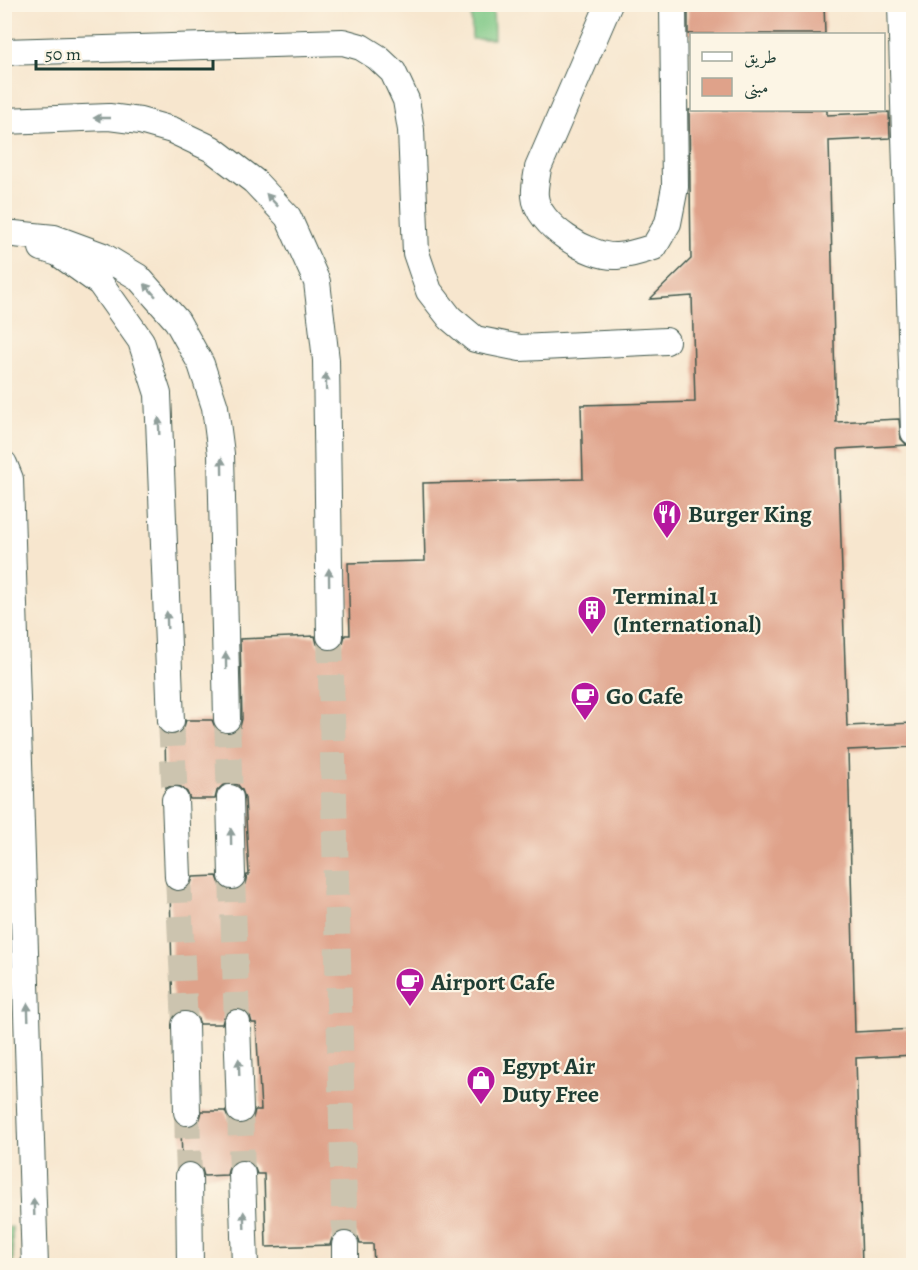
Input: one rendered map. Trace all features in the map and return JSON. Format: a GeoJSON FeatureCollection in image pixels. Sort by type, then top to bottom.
{"type":"FeatureCollection","features":[{"type":"Feature","properties":{"kind":"lane"},"geometry":{"type":"LineString","coordinates":[[609,4],[538,168],[534,198],[547,224],[566,238],[588,249],[615,256],[654,247],[668,223],[675,187],[673,4]]}},
{"type":"Feature","properties":{"kind":"lane"},"geometry":{"type":"LineString","coordinates":[[901,4],[914,432]]}},
{"type":"Feature","properties":{"kind":"lane"},"geometry":{"type":"LineString","coordinates":[[4,52],[343,42],[361,47],[377,57],[393,72],[406,100],[411,130],[416,253],[429,291],[450,318],[475,339],[520,348],[666,341]]}},
{"type":"Feature","properties":{"kind":"lane"},"geometry":{"type":"LineString","coordinates":[[4,121],[109,117],[140,121],[172,130],[212,149],[254,181],[288,217],[317,282],[326,360],[330,636]]}},
{"type":"Feature","properties":{"kind":"lane"},"geometry":{"type":"LineString","coordinates":[[4,235],[54,238],[103,256],[138,277],[177,321],[201,364],[215,407],[221,454],[227,719]]}},
{"type":"Feature","properties":{"kind":"lane"},"geometry":{"type":"LineString","coordinates":[[4,235],[58,253],[100,283],[141,341],[158,394],[171,721]]}},
{"type":"Feature","properties":{"kind":"lane"},"geometry":{"type":"LineString","coordinates":[[5,467],[10,478],[35,1266]]}},
{"type":"Feature","properties":{"kind":"lane"},"geometry":{"type":"LineString","coordinates":[[230,798],[232,876]]}},
{"type":"Feature","properties":{"kind":"lane"},"geometry":{"type":"LineString","coordinates":[[175,800],[178,877]]}},
{"type":"Feature","properties":{"kind":"lane"},"geometry":{"type":"LineString","coordinates":[[237,1023],[240,1110]]}},
{"type":"Feature","properties":{"kind":"lane"},"geometry":{"type":"LineString","coordinates":[[185,1025],[187,1112]]}},
{"type":"Feature","properties":{"kind":"lane"},"geometry":{"type":"LineString","coordinates":[[242,1174],[245,1266]]}},
{"type":"Feature","properties":{"kind":"lane"},"geometry":{"type":"LineString","coordinates":[[189,1176],[190,1266]]}},
{"type":"Feature","properties":{"kind":"green space"},"geometry":{"type":"Polygon","coordinates":[[[471,5],[493,5],[494,39],[472,39],[471,5]]]}},
{"type":"Feature","properties":{"kind":"green space"},"geometry":{"type":"Polygon","coordinates":[[[12,1227],[13,1265],[5,1265],[5,1228],[12,1227]]]}},
{"type":"Feature","properties":{"kind":"building"},"geometry":{"type":"Polygon","coordinates":[[[688,4],[824,4],[825,33],[688,34],[688,4]]]}},
{"type":"Feature","properties":{"kind":"building","name":"Terminal 1 (International)"},"geometry":{"type":"Polygon","coordinates":[[[689,110],[827,111],[827,115],[889,112],[890,138],[829,141],[836,422],[899,419],[901,439],[907,445],[838,449],[847,726],[914,723],[914,747],[848,750],[855,1032],[914,1029],[914,1055],[856,1058],[862,1266],[374,1266],[373,1244],[360,1244],[358,1237],[346,1230],[337,1232],[330,1245],[266,1247],[264,1174],[257,1174],[249,1161],[242,1159],[229,1167],[227,1175],[204,1176],[197,1163],[189,1161],[182,1163],[181,1126],[188,1127],[195,1124],[200,1119],[202,1111],[225,1111],[232,1123],[240,1125],[253,1118],[255,1110],[261,1110],[256,1023],[252,1023],[245,1010],[237,1008],[229,1011],[222,1024],[200,1024],[193,1012],[185,1010],[173,1016],[170,889],[178,892],[185,890],[191,884],[193,877],[217,876],[224,889],[232,891],[245,884],[247,875],[249,875],[245,798],[242,790],[238,785],[230,783],[217,791],[215,799],[190,799],[181,787],[174,785],[166,788],[165,734],[172,736],[179,733],[186,720],[212,720],[220,732],[227,734],[240,727],[242,719],[240,639],[315,636],[317,644],[323,649],[331,651],[338,649],[345,635],[350,635],[348,563],[425,561],[423,483],[583,479],[581,405],[695,402],[692,296],[650,299],[691,259],[689,110]]]}},
{"type":"Feature","properties":{"kind":"tunnel"},"geometry":{"type":"LineString","coordinates":[[330,636],[345,1245]]}},
{"type":"Feature","properties":{"kind":"tunnel"},"geometry":{"type":"LineString","coordinates":[[227,719],[230,798]]}},
{"type":"Feature","properties":{"kind":"tunnel"},"geometry":{"type":"LineString","coordinates":[[171,721],[175,800]]}},
{"type":"Feature","properties":{"kind":"tunnel"},"geometry":{"type":"LineString","coordinates":[[232,876],[237,1023]]}},
{"type":"Feature","properties":{"kind":"tunnel"},"geometry":{"type":"LineString","coordinates":[[178,877],[185,1025]]}},
{"type":"Feature","properties":{"kind":"tunnel"},"geometry":{"type":"LineString","coordinates":[[240,1110],[242,1174]]}},
{"type":"Feature","properties":{"kind":"tunnel"},"geometry":{"type":"LineString","coordinates":[[187,1112],[189,1176]]}},
{"type":"Feature","properties":{"kind":"place","name":"Burger King"},"geometry":{"type":"Point","coordinates":[667,540]}},
{"type":"Feature","properties":{"kind":"place","name":"Terminal 1 (International)"},"geometry":{"type":"Point","coordinates":[592,636]}},
{"type":"Feature","properties":{"kind":"place","name":"Go Cafe"},"geometry":{"type":"Point","coordinates":[585,722]}},
{"type":"Feature","properties":{"kind":"place","name":"Airport Cafe"},"geometry":{"type":"Point","coordinates":[410,1008]}},
{"type":"Feature","properties":{"kind":"place","name":"Egypt Air Duty Free"},"geometry":{"type":"Point","coordinates":[481,1106]}}]}
